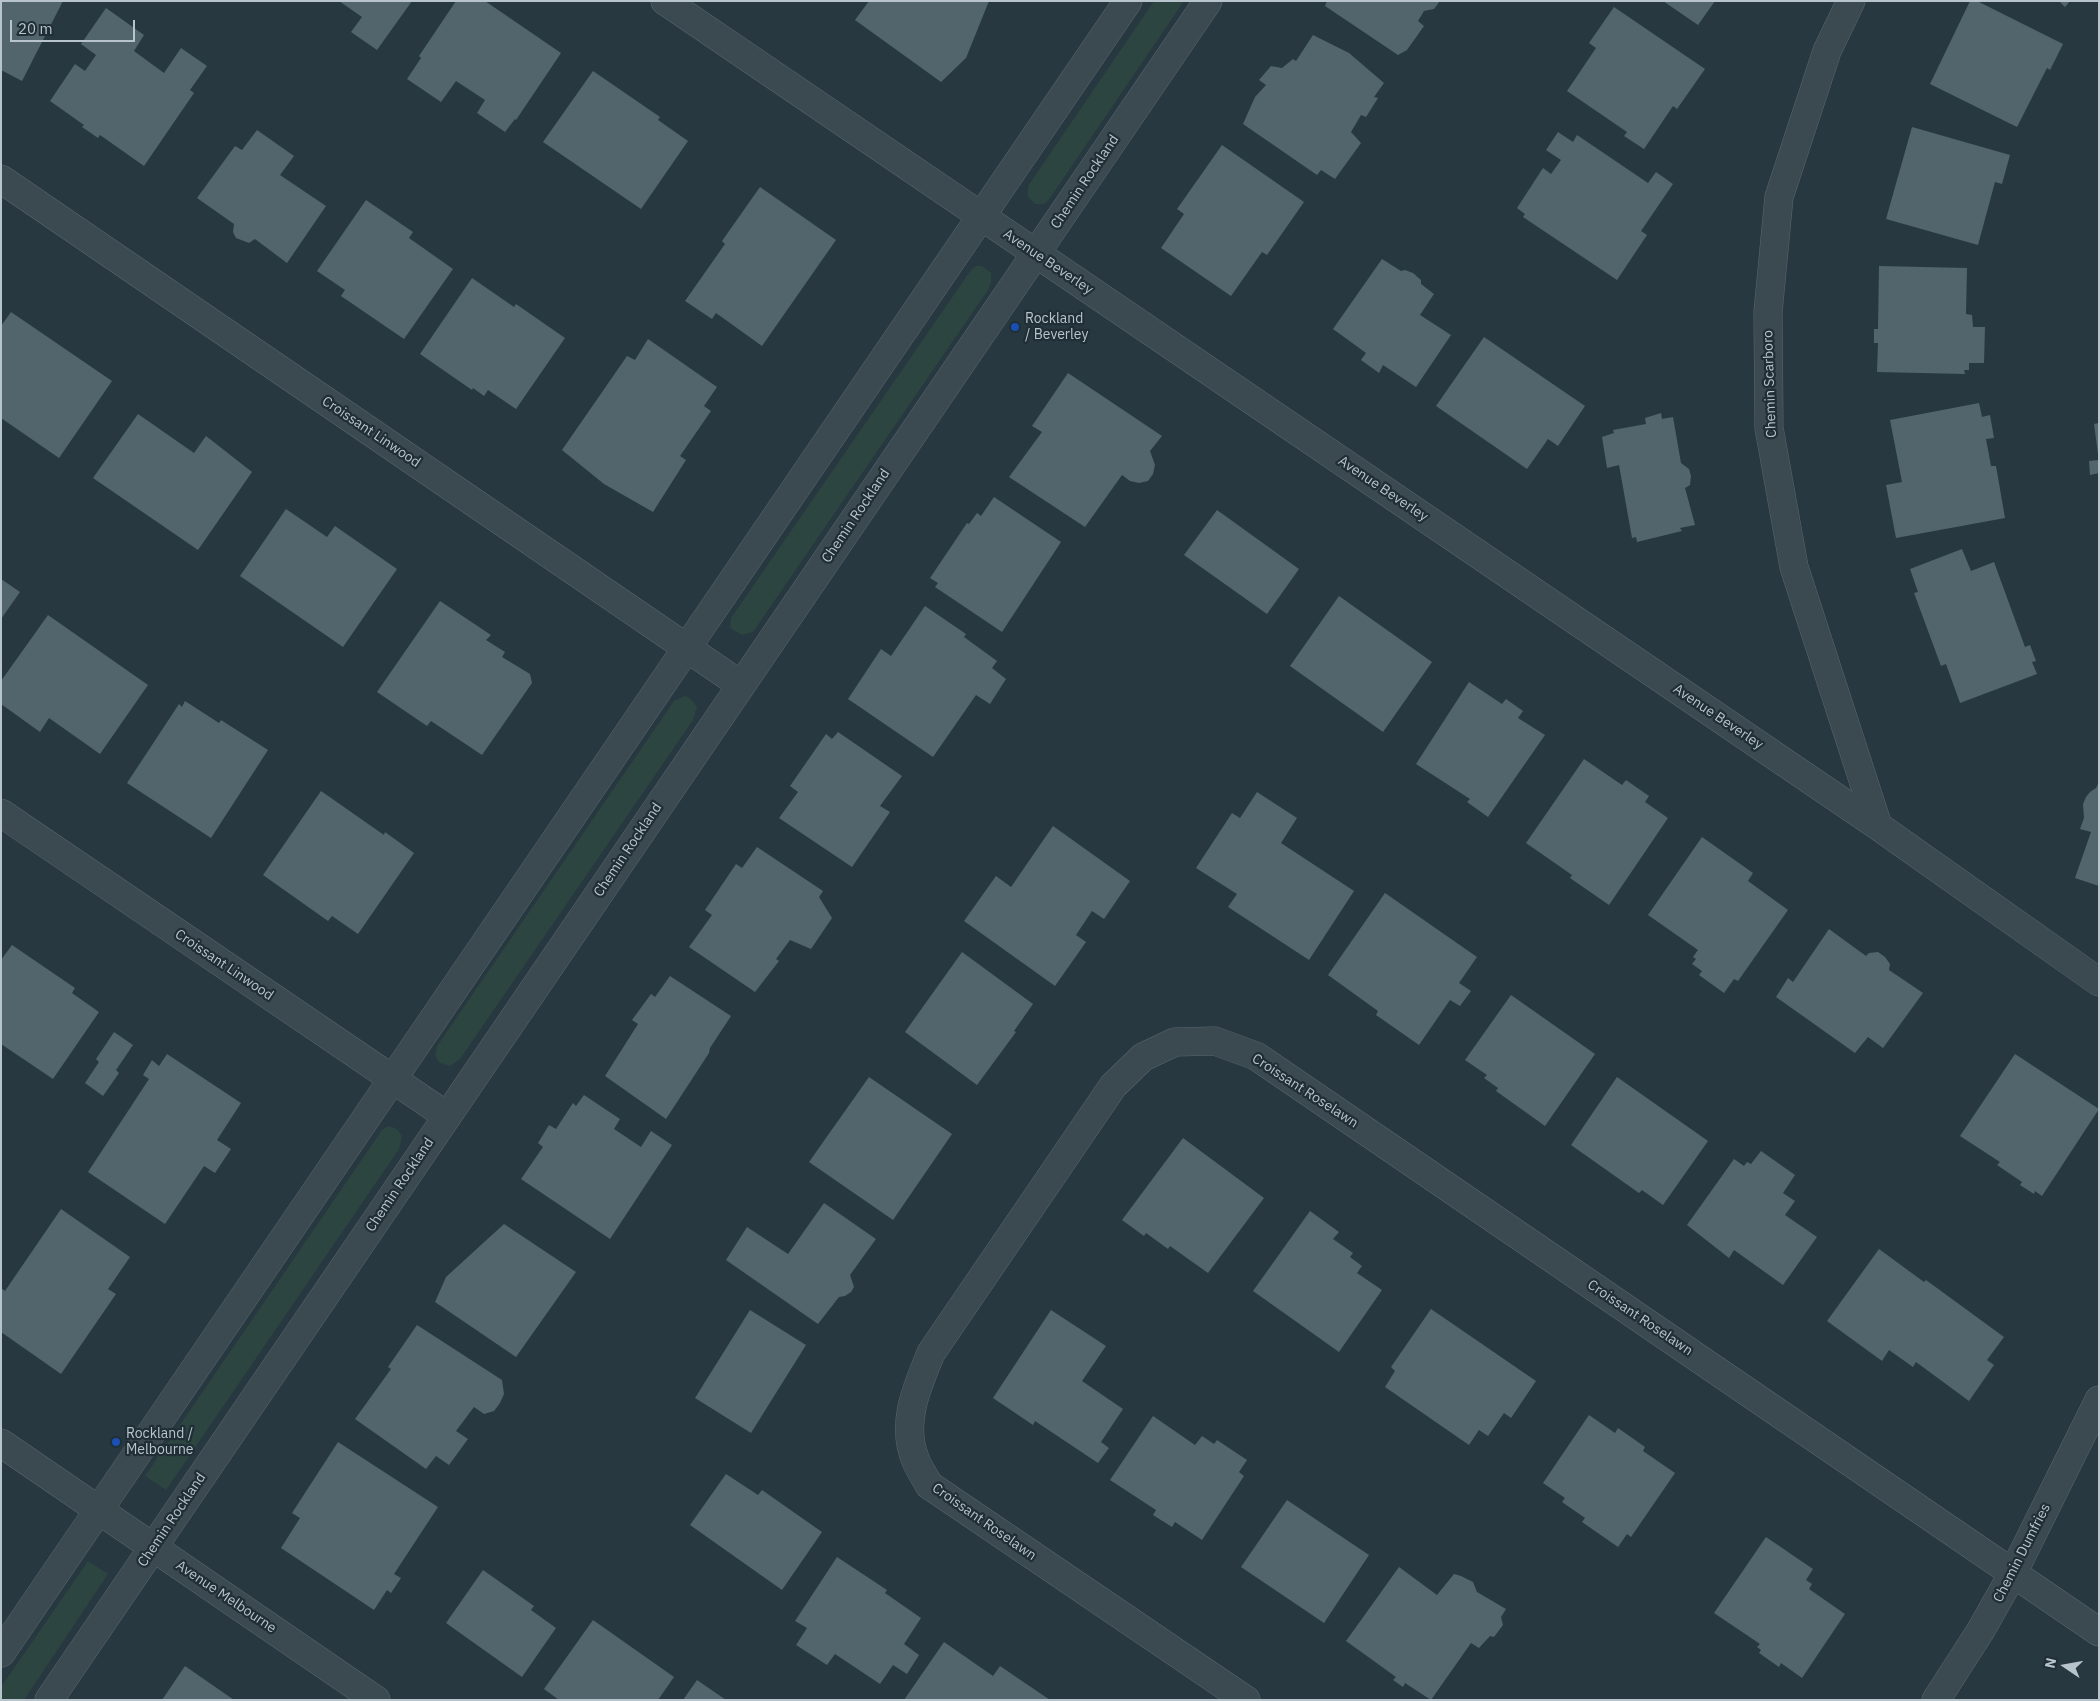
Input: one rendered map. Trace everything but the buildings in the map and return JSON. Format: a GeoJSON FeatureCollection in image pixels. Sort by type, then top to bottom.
{"type":"FeatureCollection","features":[{"type":"Feature","properties":{"kind":"street","name":"Avenue Beverley"},"geometry":{"type":"LineString","coordinates":[[665,1],[1878,826],[2099,982]]}},
{"type":"Feature","properties":{"kind":"street"},"geometry":{"type":"LineString","coordinates":[[1,1653],[1128,1]]}},
{"type":"Feature","properties":{"kind":"street","name":"Chemin Rockland"},"geometry":{"type":"LineString","coordinates":[[49,1700],[1208,1]]}},
{"type":"Feature","properties":{"kind":"street","name":"Chemin Scarboro"},"geometry":{"type":"LineString","coordinates":[[1851,1],[1827,51],[1779,196],[1768,312],[1769,428],[1794,567],[1878,826]]}},
{"type":"Feature","properties":{"kind":"street","name":"Croissant Linwood"},"geometry":{"type":"LineString","coordinates":[[1,179],[741,685]]}},
{"type":"Feature","properties":{"kind":"street","name":"Croissant Linwood"},"geometry":{"type":"LineString","coordinates":[[1,813],[447,1116]]}},
{"type":"Feature","properties":{"kind":"street","name":"Croissant Roselawn"},"geometry":{"type":"LineString","coordinates":[[1246,1700],[929,1485],[915,1460],[908,1429],[914,1393],[931,1353],[1102,1103],[1114,1086],[1143,1057],[1175,1042],[1215,1041],[1256,1056],[2099,1632]]}},
{"type":"Feature","properties":{"kind":"street","name":"Chemin Dumfries"},"geometry":{"type":"LineString","coordinates":[[1936,1700],[1981,1630],[2013,1573],[2099,1400]]}},
{"type":"Feature","properties":{"kind":"street","name":"Avenue Melbourne"},"geometry":{"type":"LineString","coordinates":[[1,1443],[376,1700]]}},
{"type":"Feature","properties":{"kind":"green space"},"geometry":{"type":"Polygon","coordinates":[[[1154,1],[1184,1],[1048,201],[1044,204],[1035,204],[1028,197],[1028,186],[1154,1]]]}},
{"type":"Feature","properties":{"kind":"green space"},"geometry":{"type":"Polygon","coordinates":[[[976,266],[982,266],[991,273],[991,283],[988,290],[753,632],[742,635],[730,628],[731,618],[971,270],[976,266]]]}},
{"type":"Feature","properties":{"kind":"green space"},"geometry":{"type":"Polygon","coordinates":[[[685,696],[690,698],[697,707],[693,720],[460,1059],[450,1066],[440,1063],[435,1056],[437,1046],[674,701],[685,696]]]}},
{"type":"Feature","properties":{"kind":"green space"},"geometry":{"type":"Polygon","coordinates":[[[387,1126],[396,1129],[402,1136],[399,1149],[166,1490],[145,1476],[382,1130],[387,1126]]]}},
{"type":"Feature","properties":{"kind":"green space"},"geometry":{"type":"Polygon","coordinates":[[[88,1561],[108,1574],[24,1700],[1,1700],[1,1687],[88,1561]]]}},
{"type":"Feature","properties":{"kind":"place","name":"Rockland / Beverley"},"geometry":{"type":"Point","coordinates":[1015,327]}},
{"type":"Feature","properties":{"kind":"place","name":"Rockland / Melbourne"},"geometry":{"type":"Point","coordinates":[116,1442]}}]}
